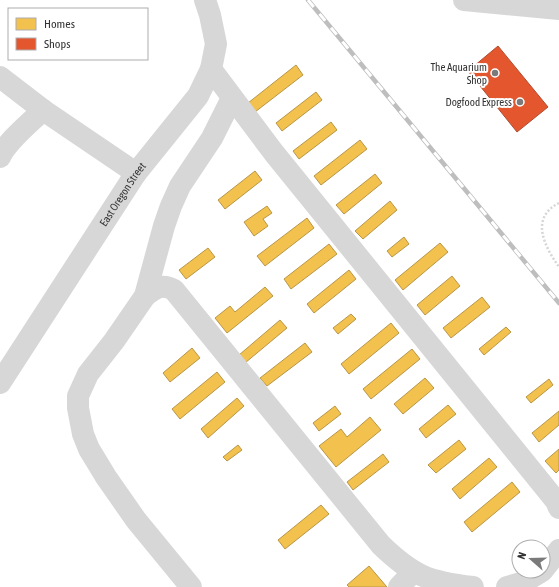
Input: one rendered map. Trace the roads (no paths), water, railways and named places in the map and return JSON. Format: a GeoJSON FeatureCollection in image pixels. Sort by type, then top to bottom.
{"type":"FeatureCollection","features":[{"type":"Feature","properties":{"kind":"street","name":"East Oregon Street"},"geometry":{"type":"LineString","coordinates":[[0,383],[136,173],[182,118],[198,96],[211,69],[216,44],[210,15],[205,0]]}},
{"type":"Feature","properties":{"kind":"street"},"geometry":{"type":"LineString","coordinates":[[464,0],[535,3],[559,9]]}},
{"type":"Feature","properties":{"kind":"street"},"geometry":{"type":"LineString","coordinates":[[211,69],[274,153],[556,501],[559,508]]}},
{"type":"Feature","properties":{"kind":"street"},"geometry":{"type":"LineString","coordinates":[[0,77],[43,110],[136,173]]}},
{"type":"Feature","properties":{"kind":"street"},"geometry":{"type":"LineString","coordinates":[[145,296],[171,206],[180,186],[212,138],[232,98]]}},
{"type":"Feature","properties":{"kind":"street"},"geometry":{"type":"LineString","coordinates":[[0,157],[2,152],[23,129],[43,110]]}},
{"type":"Feature","properties":{"kind":"street"},"geometry":{"type":"LineString","coordinates":[[191,587],[136,520],[106,477],[89,449],[80,421],[78,396],[85,379],[145,296],[156,287],[163,286],[174,290],[381,545],[401,564],[406,579],[473,587]]}},
{"type":"Feature","properties":{"kind":"street"},"geometry":{"type":"LineString","coordinates":[[551,559],[559,550]]}},
{"type":"Feature","properties":{"kind":"street"},"geometry":{"type":"LineString","coordinates":[[507,587],[524,582],[528,579]]}},
{"type":"Feature","properties":{"kind":"railway"},"geometry":{"type":"LineString","coordinates":[[308,0],[559,303]]}},
{"type":"Feature","properties":{"kind":"place","name":"The Aquarium Shop"},"geometry":{"type":"Point","coordinates":[495,73]}},
{"type":"Feature","properties":{"kind":"place","name":"Dogfood Express"},"geometry":{"type":"Point","coordinates":[520,102]}}]}
